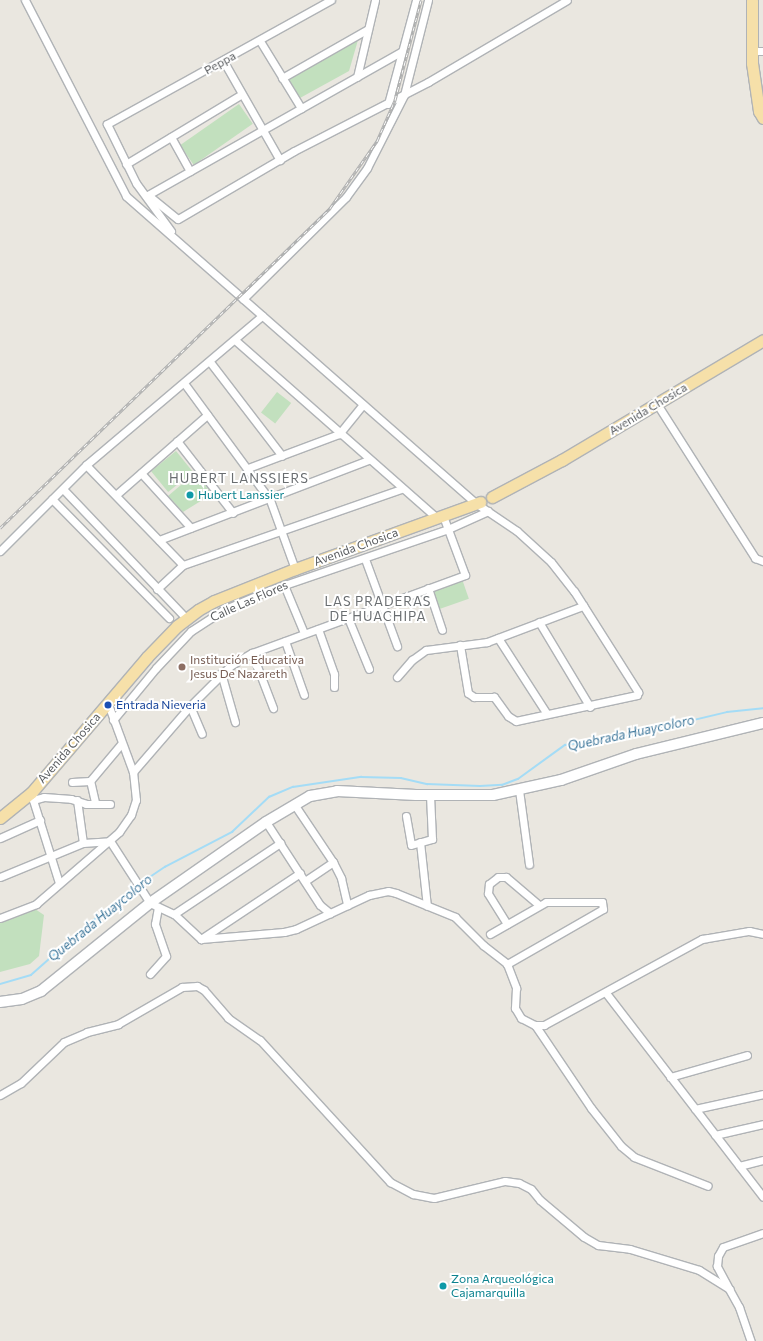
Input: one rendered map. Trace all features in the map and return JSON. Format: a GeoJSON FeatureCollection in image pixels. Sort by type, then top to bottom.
{"type":"FeatureCollection","features":[{"type":"Feature","properties":{"kind":"main road"},"geometry":{"type":"LineString","coordinates":[[752,0],[758,51],[759,111],[763,118]]}},
{"type":"Feature","properties":{"kind":"main road","name":"Avenida Chosica"},"geometry":{"type":"LineString","coordinates":[[0,818],[31,793],[148,656],[186,618],[214,601],[295,569],[440,517],[482,506],[492,497],[562,460],[763,340]]}},
{"type":"Feature","properties":{"kind":"main road"},"geometry":{"type":"LineString","coordinates":[[0,1002],[22,999],[41,991],[266,822],[294,804],[310,796],[337,791],[478,796],[520,790],[561,780],[636,754],[763,723]]}},
{"type":"Feature","properties":{"kind":"street"},"geometry":{"type":"LineString","coordinates":[[25,0],[120,187],[126,196],[363,404],[482,506],[517,531],[551,562],[583,606],[638,692],[635,697],[516,721],[508,716],[494,697],[474,697],[468,693],[460,645]]}},
{"type":"Feature","properties":{"kind":"street","name":"Peppa"},"geometry":{"type":"LineString","coordinates":[[126,164],[107,124],[224,62],[331,0]]}},
{"type":"Feature","properties":{"kind":"street"},"geometry":{"type":"LineString","coordinates":[[357,77],[375,0]]}},
{"type":"Feature","properties":{"kind":"street"},"geometry":{"type":"LineString","coordinates":[[388,104],[416,0]]}},
{"type":"Feature","properties":{"kind":"street"},"geometry":{"type":"LineString","coordinates":[[243,299],[346,197],[367,168],[404,95],[428,0]]}},
{"type":"Feature","properties":{"kind":"street"},"geometry":{"type":"LineString","coordinates":[[147,196],[178,219],[280,160],[404,95],[567,0]]}},
{"type":"Feature","properties":{"kind":"street"},"geometry":{"type":"LineString","coordinates":[[282,78],[368,29]]}},
{"type":"Feature","properties":{"kind":"street"},"geometry":{"type":"LineString","coordinates":[[260,41],[301,108]]}},
{"type":"Feature","properties":{"kind":"street"},"geometry":{"type":"LineString","coordinates":[[147,196],[402,51]]}},
{"type":"Feature","properties":{"kind":"street"},"geometry":{"type":"LineString","coordinates":[[224,62],[280,160]]}},
{"type":"Feature","properties":{"kind":"street"},"geometry":{"type":"LineString","coordinates":[[176,240],[126,164],[242,94]]}},
{"type":"Feature","properties":{"kind":"street"},"geometry":{"type":"LineString","coordinates":[[171,137],[190,171]]}},
{"type":"Feature","properties":{"kind":"street"},"geometry":{"type":"LineString","coordinates":[[0,551],[86,465],[210,362],[262,316]]}},
{"type":"Feature","properties":{"kind":"street"},"geometry":{"type":"LineString","coordinates":[[133,772],[190,706],[221,673],[252,653],[465,575],[448,529],[440,517],[401,489],[235,340]]}},
{"type":"Feature","properties":{"kind":"street"},"geometry":{"type":"LineString","coordinates":[[210,362],[282,456]]}},
{"type":"Feature","properties":{"kind":"street"},"geometry":{"type":"LineString","coordinates":[[184,383],[248,468],[270,500],[295,569]]}},
{"type":"Feature","properties":{"kind":"street"},"geometry":{"type":"LineString","coordinates":[[248,468],[339,434],[363,404]]}},
{"type":"Feature","properties":{"kind":"street"},"geometry":{"type":"LineString","coordinates":[[657,404],[755,558],[763,561]]}},
{"type":"Feature","properties":{"kind":"street"},"geometry":{"type":"LineString","coordinates":[[117,494],[207,415]]}},
{"type":"Feature","properties":{"kind":"street"},"geometry":{"type":"LineString","coordinates":[[177,441],[233,513]]}},
{"type":"Feature","properties":{"kind":"street"},"geometry":{"type":"LineString","coordinates":[[160,540],[270,500],[368,460]]}},
{"type":"Feature","properties":{"kind":"street"},"geometry":{"type":"LineString","coordinates":[[86,465],[117,494],[182,565]]}},
{"type":"Feature","properties":{"kind":"street"},"geometry":{"type":"LineString","coordinates":[[141,473],[191,528]]}},
{"type":"Feature","properties":{"kind":"street"},"geometry":{"type":"LineString","coordinates":[[63,489],[186,618]]}},
{"type":"Feature","properties":{"kind":"street"},"geometry":{"type":"LineString","coordinates":[[157,589],[182,565],[282,532],[401,489]]}},
{"type":"Feature","properties":{"kind":"street"},"geometry":{"type":"LineString","coordinates":[[52,499],[169,618]]}},
{"type":"Feature","properties":{"kind":"street","name":"Calle Las Flores"},"geometry":{"type":"LineString","coordinates":[[114,720],[156,668],[191,631],[223,610],[284,585],[365,559],[448,529],[482,506]]}},
{"type":"Feature","properties":{"kind":"street"},"geometry":{"type":"LineString","coordinates":[[365,559],[397,646]]}},
{"type":"Feature","properties":{"kind":"street"},"geometry":{"type":"LineString","coordinates":[[284,585],[304,633]]}},
{"type":"Feature","properties":{"kind":"street"},"geometry":{"type":"LineString","coordinates":[[428,588],[442,630]]}},
{"type":"Feature","properties":{"kind":"street"},"geometry":{"type":"LineString","coordinates":[[397,677],[412,660],[426,650],[498,638],[583,606]]}},
{"type":"Feature","properties":{"kind":"street"},"geometry":{"type":"LineString","coordinates":[[348,618],[369,669]]}},
{"type":"Feature","properties":{"kind":"street"},"geometry":{"type":"LineString","coordinates":[[539,622],[590,707]]}},
{"type":"Feature","properties":{"kind":"street"},"geometry":{"type":"LineString","coordinates":[[318,629],[334,674],[334,687]]}},
{"type":"Feature","properties":{"kind":"street"},"geometry":{"type":"LineString","coordinates":[[498,638],[547,714]]}},
{"type":"Feature","properties":{"kind":"street"},"geometry":{"type":"LineString","coordinates":[[284,641],[304,695]]}},
{"type":"Feature","properties":{"kind":"street"},"geometry":{"type":"LineString","coordinates":[[252,653],[274,708]]}},
{"type":"Feature","properties":{"kind":"street"},"geometry":{"type":"LineString","coordinates":[[221,673],[235,722]]}},
{"type":"Feature","properties":{"kind":"street"},"geometry":{"type":"LineString","coordinates":[[0,918],[28,910],[110,841],[131,815],[136,800],[133,772],[121,744],[108,704]]}},
{"type":"Feature","properties":{"kind":"street"},"geometry":{"type":"LineString","coordinates":[[190,706],[202,734]]}},
{"type":"Feature","properties":{"kind":"street"},"geometry":{"type":"LineString","coordinates":[[72,782],[90,780],[121,744]]}},
{"type":"Feature","properties":{"kind":"street"},"geometry":{"type":"LineString","coordinates":[[90,780],[95,802]]}},
{"type":"Feature","properties":{"kind":"street"},"geometry":{"type":"LineString","coordinates":[[520,790],[529,864]]}},
{"type":"Feature","properties":{"kind":"street"},"geometry":{"type":"LineString","coordinates":[[406,816],[411,845],[432,839],[430,795]]}},
{"type":"Feature","properties":{"kind":"street"},"geometry":{"type":"LineString","coordinates":[[59,883],[34,800],[44,797],[77,800],[86,804],[95,802],[110,804]]}},
{"type":"Feature","properties":{"kind":"street"},"geometry":{"type":"LineString","coordinates":[[77,800],[83,843]]}},
{"type":"Feature","properties":{"kind":"street"},"geometry":{"type":"LineString","coordinates":[[294,804],[333,862],[341,878],[347,905]]}},
{"type":"Feature","properties":{"kind":"street"},"geometry":{"type":"LineString","coordinates":[[0,838],[40,820]]}},
{"type":"Feature","properties":{"kind":"street"},"geometry":{"type":"LineString","coordinates":[[266,822],[320,905],[330,913]]}},
{"type":"Feature","properties":{"kind":"street"},"geometry":{"type":"LineString","coordinates":[[0,877],[83,843],[110,841]]}},
{"type":"Feature","properties":{"kind":"street"},"geometry":{"type":"LineString","coordinates":[[110,841],[154,905],[174,914],[201,939],[284,932],[369,895],[388,891],[455,917],[483,946],[507,964],[516,988],[515,1008],[521,1018],[535,1025],[544,1025],[606,993],[702,939],[749,931],[763,934]]}},
{"type":"Feature","properties":{"kind":"street"},"geometry":{"type":"LineString","coordinates":[[420,842],[427,906]]}},
{"type":"Feature","properties":{"kind":"street"},"geometry":{"type":"LineString","coordinates":[[174,914],[280,843]]}},
{"type":"Feature","properties":{"kind":"street"},"geometry":{"type":"LineString","coordinates":[[305,881],[333,862]]}},
{"type":"Feature","properties":{"kind":"street"},"geometry":{"type":"LineString","coordinates":[[201,939],[300,873]]}},
{"type":"Feature","properties":{"kind":"street"},"geometry":{"type":"LineString","coordinates":[[507,924],[488,893],[489,884],[498,877],[506,877],[539,905]]}},
{"type":"Feature","properties":{"kind":"street"},"geometry":{"type":"LineString","coordinates":[[490,934],[546,902],[598,901],[604,906],[603,909],[507,964]]}},
{"type":"Feature","properties":{"kind":"street"},"geometry":{"type":"LineString","coordinates":[[150,974],[166,956],[155,924],[154,905]]}},
{"type":"Feature","properties":{"kind":"street"},"geometry":{"type":"LineString","coordinates":[[0,1095],[21,1083],[64,1042],[86,1032],[118,1024],[182,987],[197,986],[204,990],[228,1018],[260,1040],[390,1182],[399,1188],[434,1198],[505,1181],[519,1183],[531,1189],[540,1200],[598,1245],[630,1248],[699,1270],[729,1289]]}},
{"type":"Feature","properties":{"kind":"street"},"geometry":{"type":"LineString","coordinates":[[606,993],[763,1197]]}},
{"type":"Feature","properties":{"kind":"street"},"geometry":{"type":"LineString","coordinates":[[535,1025],[591,1108],[621,1146],[634,1157],[708,1186]]}},
{"type":"Feature","properties":{"kind":"street"},"geometry":{"type":"LineString","coordinates":[[670,1077],[747,1055]]}},
{"type":"Feature","properties":{"kind":"street"},"geometry":{"type":"LineString","coordinates":[[695,1109],[763,1094]]}},
{"type":"Feature","properties":{"kind":"street"},"geometry":{"type":"LineString","coordinates":[[715,1136],[763,1124]]}},
{"type":"Feature","properties":{"kind":"street"},"geometry":{"type":"LineString","coordinates":[[739,1166],[763,1160]]}},
{"type":"Feature","properties":{"kind":"street"},"geometry":{"type":"LineString","coordinates":[[751,1341],[739,1307],[718,1266],[718,1256],[723,1247],[763,1233]]}},
{"type":"Feature","properties":{"kind":"green space"},"geometry":{"type":"Polygon","coordinates":[[[358,40],[349,71],[300,98],[288,78],[358,40]]]}},
{"type":"Feature","properties":{"kind":"green space"},"geometry":{"type":"Polygon","coordinates":[[[239,104],[253,124],[194,165],[180,145],[239,104]]]}},
{"type":"Feature","properties":{"kind":"green space"},"geometry":{"type":"Polygon","coordinates":[[[277,392],[291,403],[275,424],[261,412],[277,392]]]}},
{"type":"Feature","properties":{"kind":"green space"},"geometry":{"type":"Polygon","coordinates":[[[176,451],[193,472],[168,492],[151,471],[176,451]]]}},
{"type":"Feature","properties":{"kind":"green space"},"geometry":{"type":"Polygon","coordinates":[[[195,473],[212,494],[183,512],[168,496],[195,473]]]}},
{"type":"Feature","properties":{"kind":"green space"},"geometry":{"type":"Polygon","coordinates":[[[462,579],[469,599],[437,610],[430,590],[462,579]]]}},
{"type":"Feature","properties":{"kind":"green space"},"geometry":{"type":"Polygon","coordinates":[[[35,909],[44,915],[39,956],[30,964],[0,972],[0,921],[35,909]]]}},
{"type":"Feature","properties":{"kind":"waterway","name":"Quebrada Huaycoloro"},"geometry":{"type":"LineString","coordinates":[[141,883],[165,867],[232,832],[269,797],[293,787],[361,777],[401,778],[427,784],[480,786],[502,785],[518,779],[565,745],[635,734],[727,712],[763,708]]}},
{"type":"Feature","properties":{"kind":"waterway","name":"Quebrada Huaycoloro"},"geometry":{"type":"LineString","coordinates":[[0,984],[31,975],[90,923],[136,887]]}},
{"type":"Feature","properties":{"kind":"railway"},"geometry":{"type":"LineString","coordinates":[[0,528],[330,208],[377,141],[395,100],[421,0]]}},
{"type":"Feature","properties":{"kind":"place","name":"Hubert Lanssier"},"geometry":{"type":"Point","coordinates":[190,495]}},
{"type":"Feature","properties":{"kind":"place","name":"Institución Educativa Jesus De Nazareth"},"geometry":{"type":"Point","coordinates":[182,667]}},
{"type":"Feature","properties":{"kind":"place","name":"Entrada Nieveria"},"geometry":{"type":"Point","coordinates":[108,705]}},
{"type":"Feature","properties":{"kind":"place","name":"Zona Arqueológica Cajamarquilla"},"geometry":{"type":"Point","coordinates":[443,1286]}},
{"type":"Feature","properties":{"kind":"district","name":"HUBERT LANSSIERS"},"geometry":{"type":"Point","coordinates":[239,478]}},
{"type":"Feature","properties":{"kind":"district","name":"LAS PRADERAS DE HUACHIPA"},"geometry":{"type":"Point","coordinates":[378,610]}}]}
